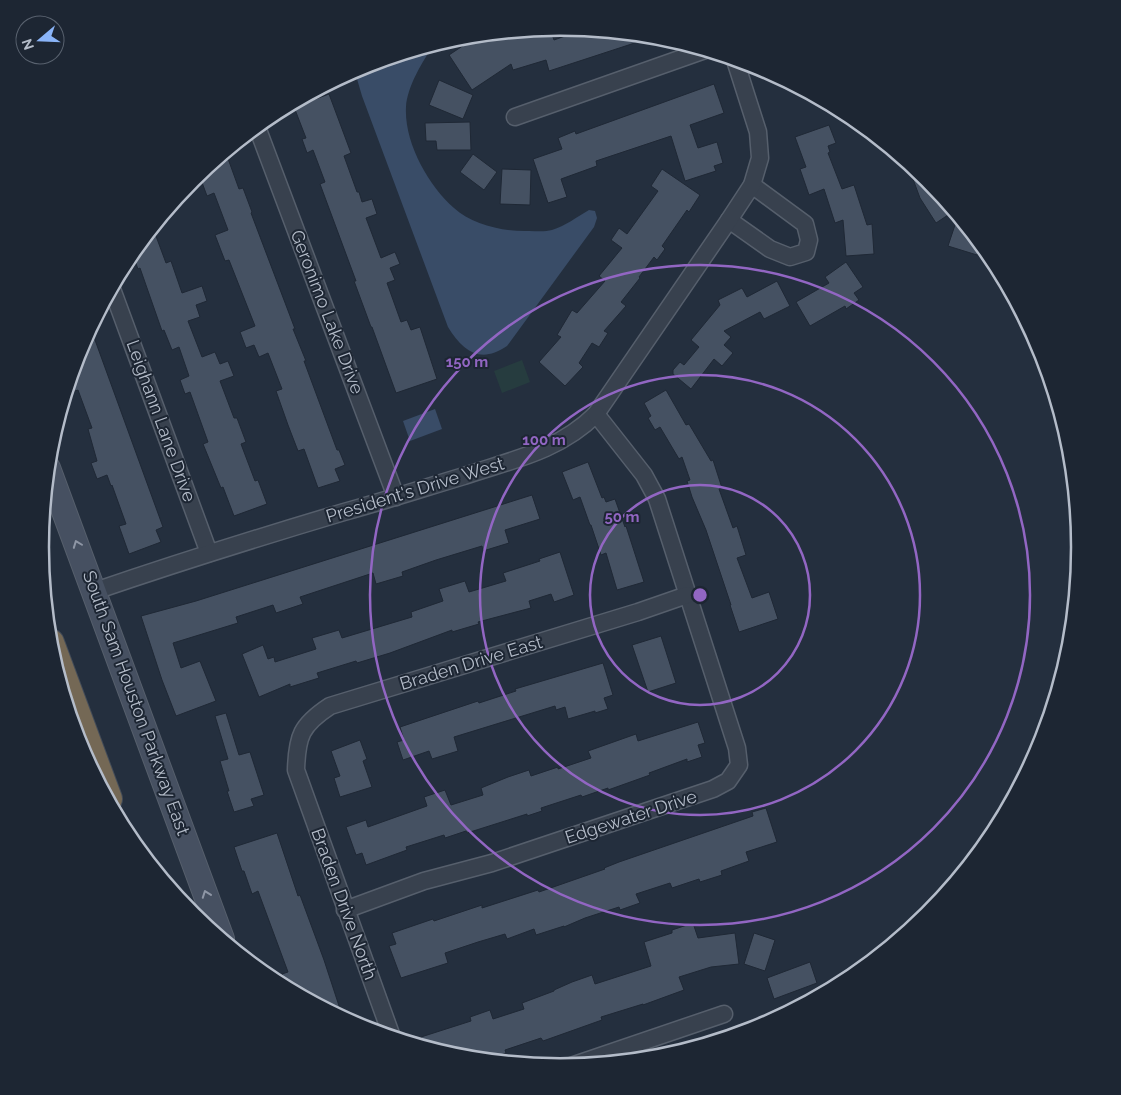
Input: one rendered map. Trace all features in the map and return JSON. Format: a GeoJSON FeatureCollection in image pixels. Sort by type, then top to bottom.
{"type":"FeatureCollection","features":[{"type":"Feature","properties":{"kind":"main road","name":"South Sam Houston Parkway East"},"geometry":{"type":"LineString","coordinates":[[54,483],[218,927]]}},
{"type":"Feature","properties":{"kind":"street"},"geometry":{"type":"LineString","coordinates":[[515,117],[693,54]]}},
{"type":"Feature","properties":{"kind":"street","name":"President's Drive West"},"geometry":{"type":"LineString","coordinates":[[95,591],[209,553],[529,455],[565,439],[581,428],[596,414],[752,185],[760,158],[758,132],[738,68]]}},
{"type":"Feature","properties":{"kind":"street","name":"Geronimo Lake Drive"},"geometry":{"type":"LineString","coordinates":[[260,134],[396,497]]}},
{"type":"Feature","properties":{"kind":"street"},"geometry":{"type":"LineString","coordinates":[[729,220],[770,249],[790,257],[806,252],[809,240],[805,224],[752,185]]}},
{"type":"Feature","properties":{"kind":"street","name":"Leighann Lane Drive"},"geometry":{"type":"LineString","coordinates":[[115,297],[209,553]]}},
{"type":"Feature","properties":{"kind":"street","name":"Edgewater Drive"},"geometry":{"type":"LineString","coordinates":[[345,910],[424,881],[492,863],[713,789],[728,780],[739,765],[738,748],[657,499],[644,475],[627,451],[596,414]]}},
{"type":"Feature","properties":{"kind":"street","name":"Braden Drive East"},"geometry":{"type":"LineString","coordinates":[[296,770],[296,754],[301,734],[312,718],[330,706],[638,612],[687,595]]}},
{"type":"Feature","properties":{"kind":"street","name":"Braden Drive North"},"geometry":{"type":"LineString","coordinates":[[296,770],[389,1029]]}},
{"type":"Feature","properties":{"kind":"street"},"geometry":{"type":"LineString","coordinates":[[595,1058],[724,1014]]}},
{"type":"Feature","properties":{"kind":"green space"},"geometry":{"type":"Polygon","coordinates":[[[522,360],[530,382],[502,393],[494,371],[522,360]]]}},
{"type":"Feature","properties":{"kind":"water"},"geometry":{"type":"Polygon","coordinates":[[[429,54],[409,91],[406,120],[413,148],[419,162],[435,187],[454,208],[461,214],[479,223],[499,229],[520,231],[552,230],[589,210],[595,211],[597,218],[594,227],[507,346],[489,354],[473,353],[460,343],[448,327],[357,79],[396,63],[429,54]]]}},
{"type":"Feature","properties":{"kind":"water"},"geometry":{"type":"Polygon","coordinates":[[[435,409],[442,429],[410,441],[403,421],[435,409]]]}},
{"type":"Feature","properties":{"kind":"building"},"geometry":{"type":"Polygon","coordinates":[[[553,36],[554,40],[565,36],[594,37],[636,42],[549,71],[546,60],[513,70],[511,64],[472,90],[449,55],[463,46],[527,37],[553,36]]]}},
{"type":"Feature","properties":{"kind":"building"},"geometry":{"type":"Polygon","coordinates":[[[439,80],[473,95],[463,119],[429,105],[439,80]]]}},
{"type":"Feature","properties":{"kind":"building"},"geometry":{"type":"Polygon","coordinates":[[[714,84],[724,113],[690,125],[698,148],[717,142],[723,163],[714,166],[716,171],[685,181],[671,136],[596,161],[597,166],[561,179],[567,197],[548,203],[533,159],[562,149],[558,138],[575,131],[576,134],[714,84]]]}},
{"type":"Feature","properties":{"kind":"building"},"geometry":{"type":"Polygon","coordinates":[[[329,94],[351,153],[344,156],[357,192],[359,192],[362,202],[372,199],[377,214],[366,218],[381,258],[395,252],[400,264],[390,268],[395,280],[387,283],[401,322],[407,320],[411,330],[420,327],[437,379],[396,393],[320,184],[325,182],[313,150],[307,153],[302,139],[306,138],[295,111],[329,94]]]}},
{"type":"Feature","properties":{"kind":"building"},"geometry":{"type":"Polygon","coordinates":[[[470,122],[471,150],[437,150],[436,141],[426,141],[425,123],[470,122]]]}},
{"type":"Feature","properties":{"kind":"building"},"geometry":{"type":"Polygon","coordinates":[[[829,125],[836,143],[828,146],[830,152],[828,153],[842,189],[854,185],[867,225],[872,224],[874,254],[846,256],[843,220],[835,223],[824,189],[809,195],[800,169],[806,167],[795,137],[829,125]]]}},
{"type":"Feature","properties":{"kind":"building"},"geometry":{"type":"Polygon","coordinates":[[[473,154],[497,172],[484,190],[460,172],[473,154]]]}},
{"type":"Feature","properties":{"kind":"building"},"geometry":{"type":"Polygon","coordinates":[[[228,159],[239,189],[243,188],[295,329],[293,329],[306,361],[304,361],[337,450],[339,450],[345,465],[335,469],[340,481],[318,488],[304,449],[298,451],[288,425],[276,391],[282,389],[268,353],[259,357],[254,345],[246,348],[240,332],[255,326],[229,260],[225,261],[215,235],[228,230],[214,193],[207,196],[202,183],[228,159]]]}},
{"type":"Feature","properties":{"kind":"building"},"geometry":{"type":"Polygon","coordinates":[[[502,169],[531,170],[530,205],[500,204],[502,169]]]}},
{"type":"Feature","properties":{"kind":"building"},"geometry":{"type":"Polygon","coordinates":[[[662,169],[700,195],[662,246],[665,249],[657,260],[654,257],[621,302],[626,306],[604,331],[608,333],[599,347],[592,343],[579,363],[583,367],[565,386],[539,362],[561,337],[557,335],[572,310],[577,313],[605,281],[599,276],[622,248],[611,240],[619,228],[627,234],[658,191],[651,186],[662,169]]]}},
{"type":"Feature","properties":{"kind":"building"},"geometry":{"type":"Polygon","coordinates":[[[912,176],[949,215],[936,223],[920,198],[912,176]]]}},
{"type":"Feature","properties":{"kind":"building"},"geometry":{"type":"Polygon","coordinates":[[[956,223],[978,252],[977,255],[948,246],[956,223]]]}},
{"type":"Feature","properties":{"kind":"building"},"geometry":{"type":"Polygon","coordinates":[[[156,235],[166,263],[171,261],[182,293],[202,286],[207,301],[196,305],[200,317],[188,321],[202,357],[215,352],[220,364],[228,361],[234,376],[220,381],[234,418],[237,418],[246,442],[241,444],[255,481],[258,480],[267,504],[234,516],[203,444],[208,442],[190,392],[185,394],[180,380],[189,376],[179,347],[172,350],[164,330],[162,331],[140,268],[138,269],[135,262],[156,235]]]}},
{"type":"Feature","properties":{"kind":"building"},"geometry":{"type":"Polygon","coordinates":[[[846,262],[863,287],[854,293],[859,300],[846,309],[845,306],[810,326],[796,302],[829,283],[825,277],[846,262]]]}},
{"type":"Feature","properties":{"kind":"building"},"geometry":{"type":"Polygon","coordinates":[[[777,281],[790,306],[764,319],[760,312],[724,331],[731,337],[724,345],[733,353],[722,366],[714,359],[691,389],[673,374],[673,370],[680,362],[684,365],[699,347],[691,340],[720,305],[718,300],[742,288],[747,297],[777,281]]]}},
{"type":"Feature","properties":{"kind":"building"},"geometry":{"type":"Polygon","coordinates":[[[94,338],[163,527],[156,530],[161,542],[129,554],[119,526],[126,524],[112,485],[107,475],[97,479],[91,463],[97,461],[88,429],[92,428],[78,390],[74,391],[94,338]]]}},
{"type":"Feature","properties":{"kind":"building"},"geometry":{"type":"Polygon","coordinates":[[[666,390],[686,425],[689,424],[711,461],[713,460],[722,488],[719,489],[733,528],[737,526],[746,555],[737,558],[752,598],[769,592],[778,619],[739,632],[706,530],[692,497],[687,481],[690,480],[682,457],[679,459],[660,427],[655,430],[648,418],[651,416],[644,403],[666,390]]]}},
{"type":"Feature","properties":{"kind":"building"},"geometry":{"type":"Polygon","coordinates":[[[588,462],[602,498],[604,497],[606,502],[615,499],[644,582],[617,590],[606,553],[601,555],[580,497],[573,500],[562,472],[588,462]]]}},
{"type":"Feature","properties":{"kind":"building"},"geometry":{"type":"Polygon","coordinates":[[[532,495],[540,519],[505,530],[509,543],[483,551],[482,546],[436,560],[402,572],[403,576],[376,584],[373,573],[300,597],[303,604],[276,613],[273,605],[236,617],[238,623],[173,643],[181,668],[200,661],[216,701],[176,716],[141,616],[196,601],[532,495]]]}},
{"type":"Feature","properties":{"kind":"building"},"geometry":{"type":"Polygon","coordinates":[[[560,552],[574,595],[554,602],[551,594],[529,601],[531,608],[478,622],[479,624],[452,632],[452,630],[390,653],[317,673],[319,678],[290,687],[290,684],[259,697],[242,654],[263,645],[268,659],[274,657],[275,662],[316,649],[312,638],[339,630],[342,638],[412,617],[411,612],[443,601],[439,589],[465,581],[469,592],[506,581],[503,573],[540,561],[539,559],[560,552]]]}},
{"type":"Feature","properties":{"kind":"building"},"geometry":{"type":"Polygon","coordinates":[[[661,636],[676,683],[648,692],[632,645],[661,636]]]}},
{"type":"Feature","properties":{"kind":"building"},"geometry":{"type":"Polygon","coordinates":[[[603,663],[613,695],[604,698],[608,709],[568,719],[565,707],[556,710],[555,706],[454,737],[458,751],[432,759],[429,751],[403,760],[397,742],[404,740],[400,727],[478,701],[479,703],[516,691],[515,689],[603,663]]]}},
{"type":"Feature","properties":{"kind":"building"},"geometry":{"type":"Polygon","coordinates":[[[226,713],[239,755],[250,752],[264,795],[251,799],[254,806],[234,812],[220,761],[228,759],[215,716],[226,713]]]}},
{"type":"Feature","properties":{"kind":"building"},"geometry":{"type":"Polygon","coordinates":[[[698,722],[705,743],[698,745],[702,757],[687,762],[687,759],[608,790],[608,788],[582,797],[581,795],[541,808],[542,811],[527,816],[527,814],[467,833],[466,831],[445,838],[444,835],[406,847],[407,850],[366,865],[362,853],[356,855],[346,827],[366,820],[368,827],[427,806],[424,797],[445,790],[451,805],[483,795],[481,788],[508,777],[529,770],[531,776],[558,767],[558,769],[591,758],[588,751],[636,734],[638,741],[698,722]]]}},
{"type":"Feature","properties":{"kind":"building"},"geometry":{"type":"Polygon","coordinates":[[[360,740],[367,759],[363,761],[372,787],[340,797],[334,778],[340,776],[331,751],[360,740]]]}},
{"type":"Feature","properties":{"kind":"building"},"geometry":{"type":"Polygon","coordinates":[[[766,808],[777,842],[746,852],[749,861],[721,871],[722,875],[700,882],[699,879],[672,888],[670,883],[636,894],[640,903],[620,910],[619,907],[536,935],[534,929],[507,939],[505,934],[478,942],[445,953],[448,963],[401,978],[389,946],[396,944],[392,933],[482,905],[482,908],[538,890],[539,892],[753,816],[752,812],[766,808]]]}},
{"type":"Feature","properties":{"kind":"building"},"geometry":{"type":"Polygon","coordinates":[[[277,833],[340,1009],[283,977],[282,974],[288,972],[258,891],[252,894],[234,847],[277,833]]]}},
{"type":"Feature","properties":{"kind":"building"},"geometry":{"type":"Polygon","coordinates":[[[693,923],[698,938],[735,933],[739,964],[711,967],[679,977],[684,990],[643,1005],[601,1017],[602,1020],[543,1041],[541,1038],[505,1050],[506,1053],[501,1055],[461,1049],[422,1039],[421,1037],[471,1021],[470,1017],[490,1010],[493,1019],[524,1009],[522,1003],[592,975],[595,984],[651,966],[644,942],[672,933],[672,930],[693,923]]]}},
{"type":"Feature","properties":{"kind":"building"},"geometry":{"type":"Polygon","coordinates":[[[754,933],[775,940],[765,971],[744,964],[754,933]]]}},
{"type":"Feature","properties":{"kind":"building"},"geometry":{"type":"Polygon","coordinates":[[[810,962],[817,983],[774,999],[767,978],[810,962]]]}}]}
